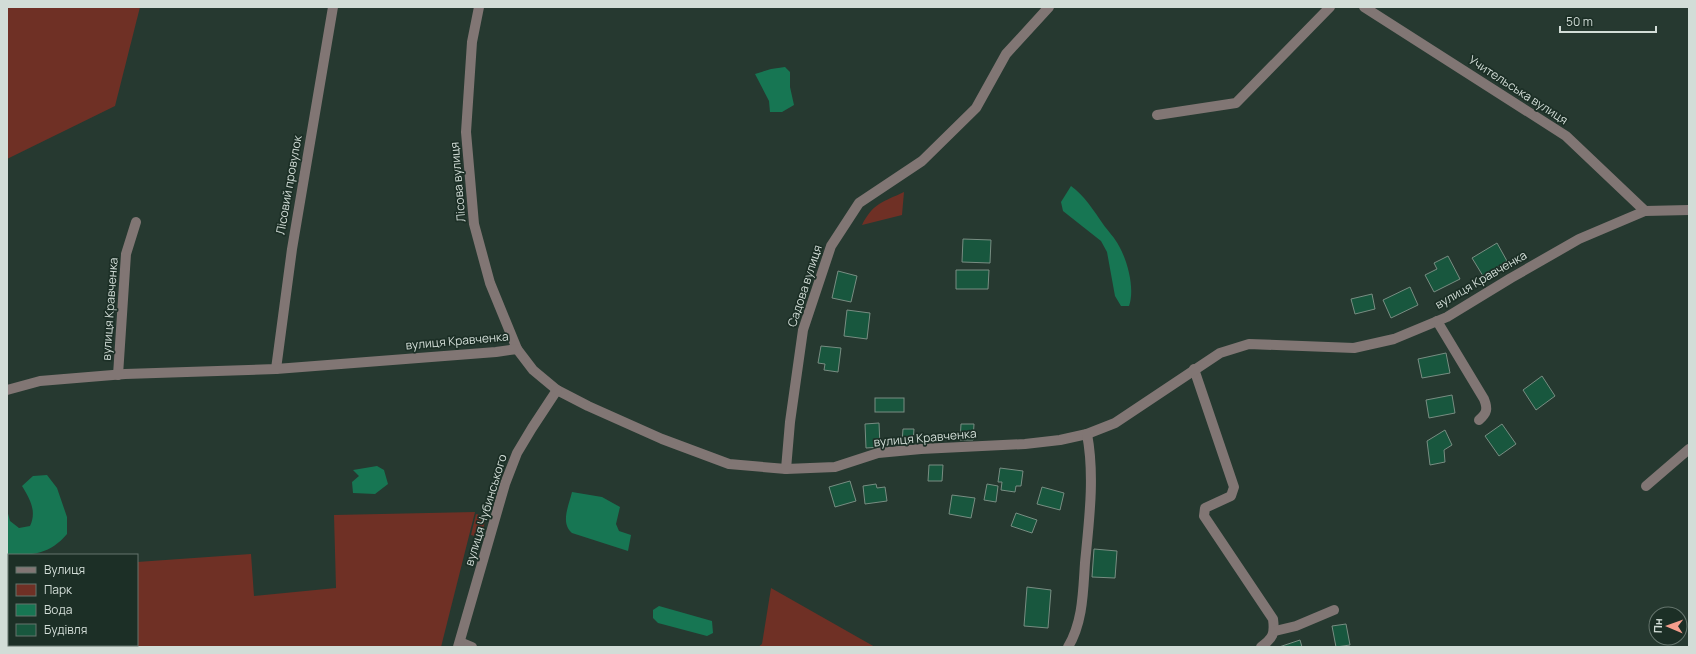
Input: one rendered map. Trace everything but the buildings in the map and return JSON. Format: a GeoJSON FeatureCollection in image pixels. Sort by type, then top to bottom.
{"type":"FeatureCollection","features":[{"type":"Feature","properties":{"kind":"street","name":"Лісовий провулок"},"geometry":{"type":"LineString","coordinates":[[276,369],[292,248],[333,7]]}},
{"type":"Feature","properties":{"kind":"street","name":"Лісова вулиця"},"geometry":{"type":"LineString","coordinates":[[479,7],[472,42],[466,132],[474,224],[490,283],[517,349]]}},
{"type":"Feature","properties":{"kind":"street","name":"Садова вулиця"},"geometry":{"type":"LineString","coordinates":[[786,468],[790,422],[804,330],[831,246],[859,202],[922,161],[976,108],[1006,54],[1049,7]]}},
{"type":"Feature","properties":{"kind":"street"},"geometry":{"type":"LineString","coordinates":[[1157,115],[1236,103],[1330,7]]}},
{"type":"Feature","properties":{"kind":"street","name":"Учительська вулиця"},"geometry":{"type":"LineString","coordinates":[[1364,7],[1566,136],[1645,212]]}},
{"type":"Feature","properties":{"kind":"street","name":"вулиця Кравченка"},"geometry":{"type":"LineString","coordinates":[[7,390],[40,381],[118,375],[276,369],[496,352],[517,349],[533,370],[558,390],[588,406],[662,439],[729,464],[786,468],[835,466],[878,453],[921,449],[1025,444],[1060,440],[1087,434],[1115,423],[1220,353],[1249,344],[1354,348],[1394,339],[1447,317],[1511,278],[1580,239],[1645,212],[1689,210]]}},
{"type":"Feature","properties":{"kind":"street","name":"вулиця Кравченка"},"geometry":{"type":"LineString","coordinates":[[118,375],[126,254],[136,222]]}},
{"type":"Feature","properties":{"kind":"street"},"geometry":{"type":"LineString","coordinates":[[1437,321],[1484,399],[1487,407],[1486,414],[1480,420]]}},
{"type":"Feature","properties":{"kind":"street"},"geometry":{"type":"LineString","coordinates":[[1194,369],[1234,487],[1231,496],[1205,508],[1204,516],[1273,619],[1275,631],[1269,641],[1261,647]]}},
{"type":"Feature","properties":{"kind":"street","name":"вулиця Чубинського"},"geometry":{"type":"LineString","coordinates":[[459,644],[508,478],[518,453],[532,428],[558,390]]}},
{"type":"Feature","properties":{"kind":"street"},"geometry":{"type":"LineString","coordinates":[[1068,647],[1075,636],[1080,618],[1090,511],[1090,449],[1087,434]]}},
{"type":"Feature","properties":{"kind":"street"},"geometry":{"type":"LineString","coordinates":[[1646,486],[1689,449]]}},
{"type":"Feature","properties":{"kind":"street"},"geometry":{"type":"LineString","coordinates":[[1275,631],[1296,626],[1334,610]]}},
{"type":"Feature","properties":{"kind":"street"},"geometry":{"type":"LineString","coordinates":[[459,644],[472,647]]}},
{"type":"Feature","properties":{"kind":"green space"},"geometry":{"type":"Polygon","coordinates":[[[7,7],[140,7],[115,106],[7,159],[7,7]]]}},
{"type":"Feature","properties":{"kind":"green space"},"geometry":{"type":"Polygon","coordinates":[[[904,192],[902,215],[862,225],[870,212],[879,204],[904,192]]]}},
{"type":"Feature","properties":{"kind":"green space"},"geometry":{"type":"Polygon","coordinates":[[[475,512],[441,647],[7,647],[8,590],[8,646],[138,646],[138,562],[251,554],[254,596],[336,588],[334,515],[475,512]]]}},
{"type":"Feature","properties":{"kind":"green space"},"geometry":{"type":"Polygon","coordinates":[[[476,514],[486,517],[481,538],[471,535],[476,514]]]}},
{"type":"Feature","properties":{"kind":"green space"},"geometry":{"type":"Polygon","coordinates":[[[771,588],[875,647],[758,647],[762,644],[771,588]]]}},
{"type":"Feature","properties":{"kind":"water"},"geometry":{"type":"Polygon","coordinates":[[[785,67],[790,72],[790,87],[794,105],[782,112],[770,112],[769,101],[755,74],[771,69],[785,67]]]}},
{"type":"Feature","properties":{"kind":"water"},"geometry":{"type":"Polygon","coordinates":[[[1071,186],[1080,194],[1116,240],[1122,252],[1130,276],[1131,299],[1129,306],[1121,306],[1115,296],[1107,252],[1101,241],[1063,211],[1061,202],[1071,186]]]}},
{"type":"Feature","properties":{"kind":"water"},"geometry":{"type":"Polygon","coordinates":[[[377,466],[384,470],[388,484],[375,494],[353,493],[352,482],[359,476],[353,470],[377,466]]]}},
{"type":"Feature","properties":{"kind":"water"},"geometry":{"type":"Polygon","coordinates":[[[47,475],[57,488],[67,517],[67,534],[54,546],[41,552],[34,554],[8,554],[7,558],[7,510],[10,521],[19,528],[30,526],[33,515],[32,505],[22,486],[33,476],[47,475]]]}},
{"type":"Feature","properties":{"kind":"water"},"geometry":{"type":"Polygon","coordinates":[[[572,492],[602,497],[620,507],[616,524],[619,531],[631,535],[628,551],[572,533],[568,529],[566,514],[572,492]]]}},
{"type":"Feature","properties":{"kind":"water"},"geometry":{"type":"Polygon","coordinates":[[[659,606],[712,621],[713,633],[707,636],[658,623],[653,618],[653,610],[659,606]]]}}]}
